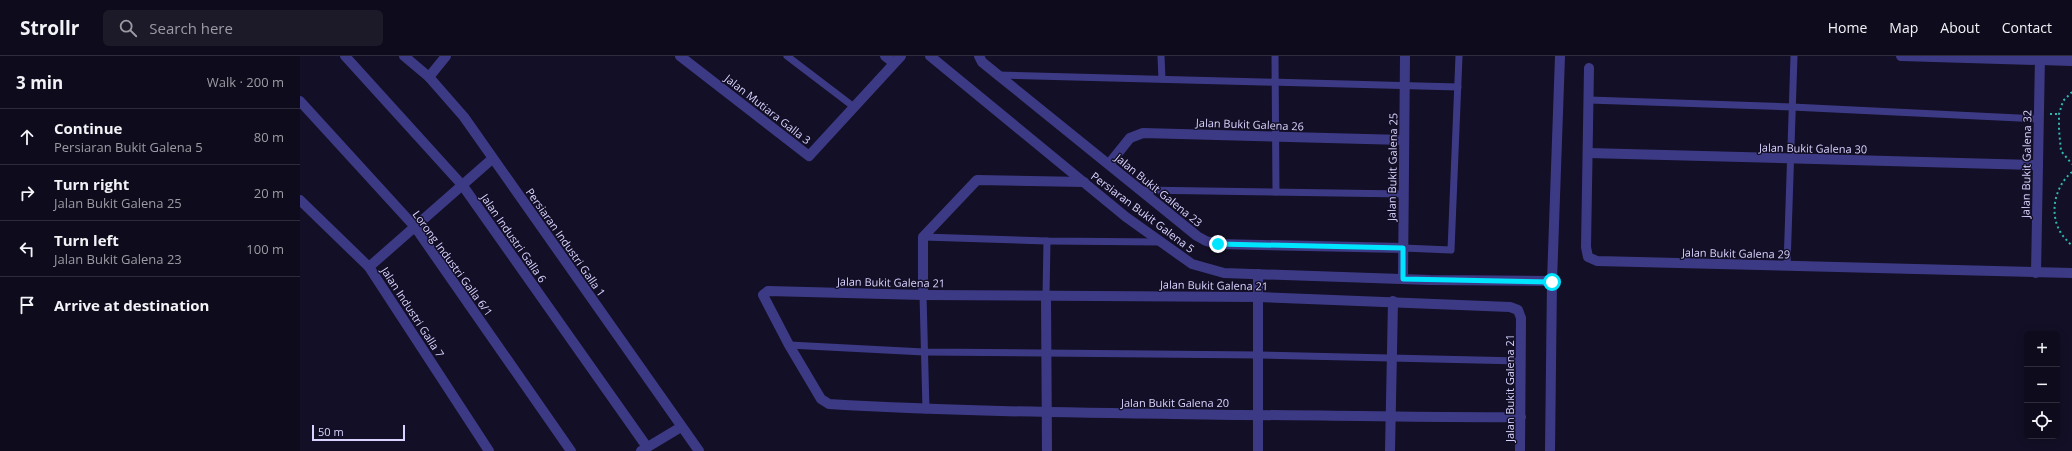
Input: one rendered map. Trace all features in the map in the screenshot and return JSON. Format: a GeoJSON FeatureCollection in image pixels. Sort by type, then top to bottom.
{"type":"FeatureCollection","features":[{"type":"Feature","properties":{"kind":"street","name":"Jalan Industri Galla 6"},"geometry":{"type":"LineString","coordinates":[[345,56],[463,186],[644,449]]}},
{"type":"Feature","properties":{"kind":"street","name":"Persiaran Industri Galla 1"},"geometry":{"type":"LineString","coordinates":[[404,56],[429,77],[464,117],[492,159],[699,451]]}},
{"type":"Feature","properties":{"kind":"street"},"geometry":{"type":"LineString","coordinates":[[429,77],[446,56]]}},
{"type":"Feature","properties":{"kind":"street","name":"Jalan Mutiara Galla 3"},"geometry":{"type":"LineString","coordinates":[[680,56],[809,156],[898,60]]}},
{"type":"Feature","properties":{"kind":"street"},"geometry":{"type":"LineString","coordinates":[[885,56],[898,60]]}},
{"type":"Feature","properties":{"kind":"street","name":"Persiaran Bukit Galena 5"},"geometry":{"type":"LineString","coordinates":[[930,56],[1126,217],[1192,264],[1224,273],[1552,282]]}},
{"type":"Feature","properties":{"kind":"street","name":"Jalan Bukit Galena 25"},"geometry":{"type":"LineString","coordinates":[[1403,279],[1405,56]]}},
{"type":"Feature","properties":{"kind":"street"},"geometry":{"type":"LineString","coordinates":[[1550,451],[1552,282],[1560,56]]}},
{"type":"Feature","properties":{"kind":"street"},"geometry":{"type":"LineString","coordinates":[[1901,56],[2040,58],[2072,62]]}},
{"type":"Feature","properties":{"kind":"street","name":"Jalan Bukit Galena 32"},"geometry":{"type":"LineString","coordinates":[[2036,273],[2038,165],[2042,117],[2040,58]]}},
{"type":"Feature","properties":{"kind":"street","name":"Jalan Bukit Galena 23"},"geometry":{"type":"LineString","coordinates":[[980,59],[1197,236],[1206,241],[1218,244],[1403,248]]}},
{"type":"Feature","properties":{"kind":"street","name":"Jalan Bukit Galena 29"},"geometry":{"type":"LineString","coordinates":[[1589,68],[1586,248],[1588,257],[1597,261],[2072,273]]}},
{"type":"Feature","properties":{"kind":"street","name":"Lorong Industri Galla 6/1"},"geometry":{"type":"LineString","coordinates":[[300,101],[415,227],[571,451]]}},
{"type":"Feature","properties":{"kind":"street","name":"Jalan Bukit Galena 26"},"geometry":{"type":"LineString","coordinates":[[1109,164],[1130,138],[1143,133],[1404,140]]}},
{"type":"Feature","properties":{"kind":"street","name":"Jalan Bukit Galena 30"},"geometry":{"type":"LineString","coordinates":[[1588,153],[2038,165]]}},
{"type":"Feature","properties":{"kind":"street"},"geometry":{"type":"LineString","coordinates":[[369,267],[492,159]]}},
{"type":"Feature","properties":{"kind":"street"},"geometry":{"type":"LineString","coordinates":[[923,295],[922,237],[977,180],[1084,182]]}},
{"type":"Feature","properties":{"kind":"street","name":"Jalan Industri Galla 7"},"geometry":{"type":"LineString","coordinates":[[300,200],[369,267],[488,451]]}},
{"type":"Feature","properties":{"kind":"street"},"geometry":{"type":"LineString","coordinates":[[1258,274],[1258,451]]}},
{"type":"Feature","properties":{"kind":"street","name":"Jalan Bukit Galena 21"},"geometry":{"type":"LineString","coordinates":[[789,345],[763,299],[763,295],[768,291],[923,295],[1258,297],[1393,301],[1510,307],[1518,310],[1521,318],[1520,451]]}},
{"type":"Feature","properties":{"kind":"street"},"geometry":{"type":"LineString","coordinates":[[1046,296],[1047,451]]}},
{"type":"Feature","properties":{"kind":"street"},"geometry":{"type":"LineString","coordinates":[[1390,451],[1393,301]]}},
{"type":"Feature","properties":{"kind":"street","name":"Jalan Bukit Galena 20"},"geometry":{"type":"LineString","coordinates":[[789,345],[821,399],[829,404],[926,410],[1046,413],[1391,418],[1521,417]]}},
{"type":"Feature","properties":{"kind":"street"},"geometry":{"type":"LineString","coordinates":[[644,449],[681,427]]}},
{"type":"Feature","properties":{"kind":"lane"},"geometry":{"type":"LineString","coordinates":[[786,56],[854,107]]}},
{"type":"Feature","properties":{"kind":"lane"},"geometry":{"type":"LineString","coordinates":[[1161,56],[1162,79]]}},
{"type":"Feature","properties":{"kind":"lane"},"geometry":{"type":"LineString","coordinates":[[1275,56],[1276,192]]}},
{"type":"Feature","properties":{"kind":"lane"},"geometry":{"type":"LineString","coordinates":[[1403,248],[1451,250],[1459,56]]}},
{"type":"Feature","properties":{"kind":"lane"},"geometry":{"type":"LineString","coordinates":[[1787,266],[1794,56]]}},
{"type":"Feature","properties":{"kind":"lane"},"geometry":{"type":"LineString","coordinates":[[998,75],[1458,87]]}},
{"type":"Feature","properties":{"kind":"lane"},"geometry":{"type":"LineString","coordinates":[[1589,100],[1792,106],[2042,117]]}},
{"type":"Feature","properties":{"kind":"lane"},"geometry":{"type":"LineString","coordinates":[[1140,190],[1404,194]]}},
{"type":"Feature","properties":{"kind":"lane"},"geometry":{"type":"LineString","coordinates":[[922,237],[1047,241],[1162,242]]}},
{"type":"Feature","properties":{"kind":"lane"},"geometry":{"type":"LineString","coordinates":[[1046,296],[1047,241]]}},
{"type":"Feature","properties":{"kind":"lane"},"geometry":{"type":"LineString","coordinates":[[923,295],[926,410]]}},
{"type":"Feature","properties":{"kind":"lane"},"geometry":{"type":"LineString","coordinates":[[789,345],[924,352],[1046,352],[1521,360]]}},
{"type":"Feature","properties":{"kind":"path"},"geometry":{"type":"LineString","coordinates":[[2072,92],[2063,101],[2059,114],[2061,151],[2072,164]]}},
{"type":"Feature","properties":{"kind":"path"},"geometry":{"type":"LineString","coordinates":[[2042,117],[2059,114]]}},
{"type":"Feature","properties":{"kind":"path"},"geometry":{"type":"LineString","coordinates":[[2072,172],[2063,180],[2058,192],[2055,214],[2060,232],[2072,244]]}},
{"type":"Feature","properties":{"kind":"route"},"geometry":{"type":"LineString","coordinates":[[1218,244],[1403,248],[1403,279],[1552,282]]}}]}
